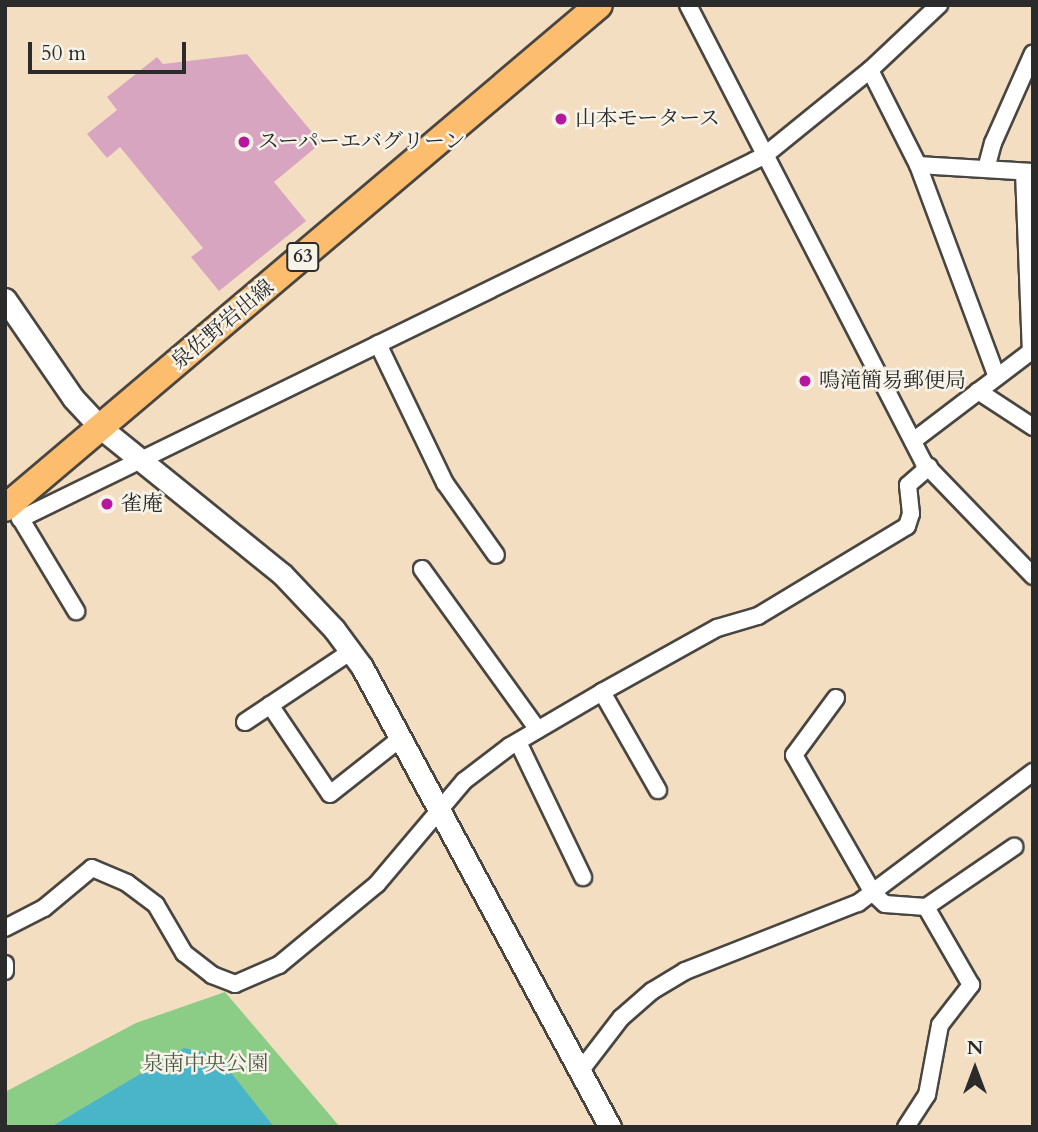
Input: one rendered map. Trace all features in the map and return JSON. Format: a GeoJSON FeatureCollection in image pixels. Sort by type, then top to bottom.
{"type":"FeatureCollection","features":[{"type":"Feature","properties":{"kind":"main road","name":"泉佐野岩出線"},"geometry":{"type":"LineString","coordinates":[[12,510],[100,428],[599,5]]}},
{"type":"Feature","properties":{"kind":"street"},"geometry":{"type":"LineString","coordinates":[[688,5],[913,441],[929,467],[1033,576]]}},
{"type":"Feature","properties":{"kind":"street"},"geometry":{"type":"LineString","coordinates":[[76,611],[12,510],[139,463],[764,156],[870,70],[939,5]]}},
{"type":"Feature","properties":{"kind":"street"},"geometry":{"type":"LineString","coordinates":[[986,169],[993,143],[1033,53]]}},
{"type":"Feature","properties":{"kind":"street"},"geometry":{"type":"LineString","coordinates":[[870,70],[918,165],[997,377]]}},
{"type":"Feature","properties":{"kind":"street"},"geometry":{"type":"LineString","coordinates":[[913,441],[1032,351],[1028,172],[918,165]]}},
{"type":"Feature","properties":{"kind":"street"},"geometry":{"type":"LineString","coordinates":[[5,299],[100,428],[139,463],[282,575],[351,652],[401,737],[610,1127]]}},
{"type":"Feature","properties":{"kind":"street"},"geometry":{"type":"LineString","coordinates":[[378,344],[445,483],[495,555]]}},
{"type":"Feature","properties":{"kind":"street"},"geometry":{"type":"LineString","coordinates":[[978,391],[1033,427]]}},
{"type":"Feature","properties":{"kind":"street"},"geometry":{"type":"LineString","coordinates":[[5,928],[44,908],[92,868],[127,883],[156,905],[184,953],[212,975],[235,984],[279,965],[331,925],[409,850],[438,810],[464,781],[518,742],[602,692],[717,628],[758,616],[907,526],[911,514],[908,485],[929,467]]}},
{"type":"Feature","properties":{"kind":"street"},"geometry":{"type":"LineString","coordinates":[[422,569],[538,730]]}},
{"type":"Feature","properties":{"kind":"street"},"geometry":{"type":"LineString","coordinates":[[245,722],[351,652]]}},
{"type":"Feature","properties":{"kind":"street"},"geometry":{"type":"LineString","coordinates":[[602,692],[658,790]]}},
{"type":"Feature","properties":{"kind":"street"},"geometry":{"type":"LineString","coordinates":[[836,698],[794,755],[873,893],[885,904],[926,907],[1014,847]]}},
{"type":"Feature","properties":{"kind":"street"},"geometry":{"type":"LineString","coordinates":[[270,705],[330,793],[401,737]]}},
{"type":"Feature","properties":{"kind":"street"},"geometry":{"type":"LineString","coordinates":[[518,742],[583,877]]}},
{"type":"Feature","properties":{"kind":"street"},"geometry":{"type":"LineString","coordinates":[[580,1070],[621,1018],[685,971],[873,893],[1033,772]]}},
{"type":"Feature","properties":{"kind":"street"},"geometry":{"type":"LineString","coordinates":[[906,1127],[927,1095],[940,1025],[971,985],[926,907]]}},
{"type":"Feature","properties":{"kind":"street"},"geometry":{"type":"LineString","coordinates":[[5,964],[5,971]]}},
{"type":"Feature","properties":{"kind":"green space","name":"泉南中央公園"},"geometry":{"type":"Polygon","coordinates":[[[225,992],[340,1127],[5,1127],[5,1092],[136,1023],[225,992]]]}},
{"type":"Feature","properties":{"kind":"water"},"geometry":{"type":"Polygon","coordinates":[[[184,1048],[212,1054],[224,1064],[274,1127],[51,1127],[184,1048]]]}},
{"type":"Feature","properties":{"kind":"building"},"geometry":{"type":"Polygon","coordinates":[[[247,54],[321,143],[274,182],[306,221],[219,291],[191,257],[203,248],[120,147],[107,158],[87,134],[117,110],[107,97],[157,57],[163,64],[247,54]]]}},
{"type":"Feature","properties":{"kind":"place","name":"山本モータース"},"geometry":{"type":"Point","coordinates":[561,119]}},
{"type":"Feature","properties":{"kind":"place","name":"スーパーエバグリーン"},"geometry":{"type":"Point","coordinates":[244,142]}},
{"type":"Feature","properties":{"kind":"place","name":"鳴滝簡易郵便局"},"geometry":{"type":"Point","coordinates":[805,381]}},
{"type":"Feature","properties":{"kind":"place","name":"雀庵"},"geometry":{"type":"Point","coordinates":[107,504]}}]}
